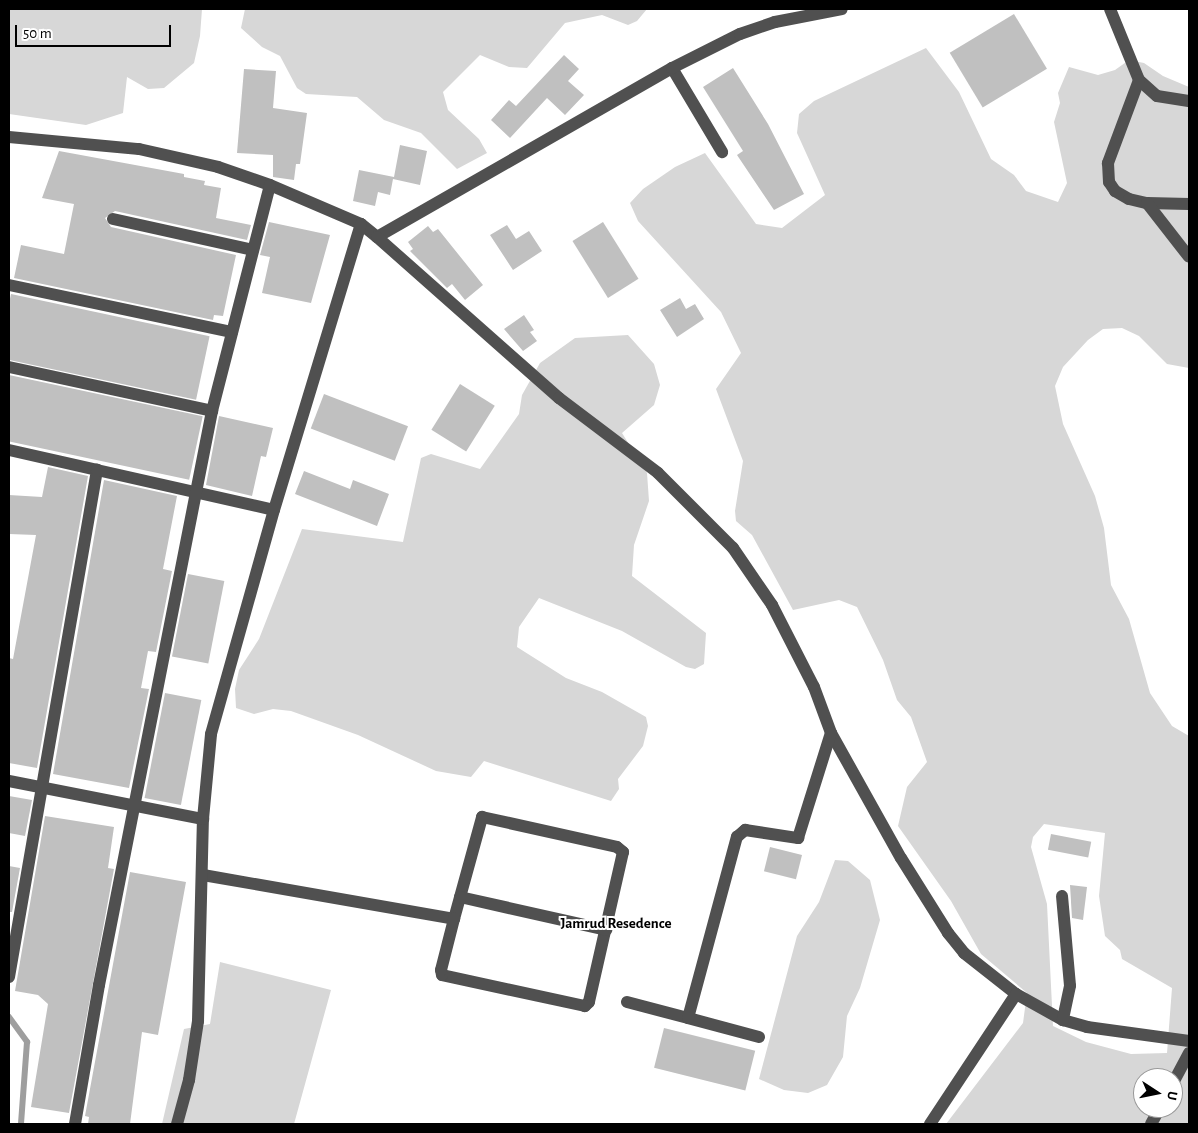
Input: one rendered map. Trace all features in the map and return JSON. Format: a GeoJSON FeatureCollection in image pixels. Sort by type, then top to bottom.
{"type":"FeatureCollection","features":[{"type":"Feature","properties":{"kind":"street"},"geometry":{"type":"LineString","coordinates":[[377,237],[672,68],[740,34],[775,22],[842,9]]}},
{"type":"Feature","properties":{"kind":"street"},"geometry":{"type":"LineString","coordinates":[[1110,9],[1140,80],[1157,96],[1189,100]]}},
{"type":"Feature","properties":{"kind":"street"},"geometry":{"type":"LineString","coordinates":[[672,68],[722,152]]}},
{"type":"Feature","properties":{"kind":"street"},"geometry":{"type":"LineString","coordinates":[[1140,80],[1112,150],[1106,173],[1115,191],[1147,203],[1189,204]]}},
{"type":"Feature","properties":{"kind":"street"},"geometry":{"type":"LineString","coordinates":[[9,137],[95,144],[181,157],[270,185],[361,224],[559,398],[658,473],[707,518],[733,548],[772,605],[814,687],[831,733],[948,933],[964,953],[1016,994],[1063,1020],[1088,1027],[1189,1041]]}},
{"type":"Feature","properties":{"kind":"street"},"geometry":{"type":"LineString","coordinates":[[75,1124],[212,410],[270,185]]}},
{"type":"Feature","properties":{"kind":"street"},"geometry":{"type":"LineString","coordinates":[[1147,203],[1189,257]]}},
{"type":"Feature","properties":{"kind":"street"},"geometry":{"type":"LineString","coordinates":[[113,219],[253,250]]}},
{"type":"Feature","properties":{"kind":"street"},"geometry":{"type":"LineString","coordinates":[[177,1124],[189,1080],[198,1021],[206,770],[219,701],[274,510],[361,224]]}},
{"type":"Feature","properties":{"kind":"street"},"geometry":{"type":"LineString","coordinates":[[9,284],[232,332]]}},
{"type":"Feature","properties":{"kind":"street"},"geometry":{"type":"LineString","coordinates":[[9,367],[212,410]]}},
{"type":"Feature","properties":{"kind":"street"},"geometry":{"type":"LineString","coordinates":[[9,450],[274,510]]}},
{"type":"Feature","properties":{"kind":"street"},"geometry":{"type":"LineString","coordinates":[[9,977],[97,470]]}},
{"type":"Feature","properties":{"kind":"street"},"geometry":{"type":"LineString","coordinates":[[688,1018],[736,837],[745,830],[790,839],[798,838],[831,733]]}},
{"type":"Feature","properties":{"kind":"street"},"geometry":{"type":"LineString","coordinates":[[9,781],[203,819]]}},
{"type":"Feature","properties":{"kind":"street"},"geometry":{"type":"LineString","coordinates":[[480,819],[506,821],[622,850],[624,855],[589,1002],[581,1007],[442,976],[441,970],[454,919],[480,819]]}},
{"type":"Feature","properties":{"kind":"street"},"geometry":{"type":"LineString","coordinates":[[204,875],[454,919]]}},
{"type":"Feature","properties":{"kind":"street"},"geometry":{"type":"LineString","coordinates":[[1062,896],[1070,986],[1063,1020]]}},
{"type":"Feature","properties":{"kind":"street"},"geometry":{"type":"LineString","coordinates":[[460,897],[606,930]]}},
{"type":"Feature","properties":{"kind":"street"},"geometry":{"type":"LineString","coordinates":[[930,1124],[1016,994]]}},
{"type":"Feature","properties":{"kind":"street"},"geometry":{"type":"LineString","coordinates":[[627,1002],[759,1037]]}},
{"type":"Feature","properties":{"kind":"street"},"geometry":{"type":"LineString","coordinates":[[1181,1068],[1189,1053]]}},
{"type":"Feature","properties":{"kind":"shaded area"},"geometry":{"type":"Polygon","coordinates":[[[9,9],[202,9],[200,36],[194,63],[164,88],[148,89],[127,77],[123,113],[86,125],[9,114],[9,9]]]}},
{"type":"Feature","properties":{"kind":"shaded area"},"geometry":{"type":"Polygon","coordinates":[[[245,9],[647,9],[637,21],[628,25],[602,15],[565,23],[527,68],[509,67],[480,55],[443,92],[448,110],[479,139],[487,153],[457,169],[421,133],[384,120],[357,97],[306,94],[297,88],[280,56],[262,47],[241,28],[245,9]]]}},
{"type":"Feature","properties":{"kind":"shaded area"},"geometry":{"type":"Polygon","coordinates":[[[926,48],[959,92],[991,159],[1014,175],[1026,191],[1058,202],[1067,183],[1054,122],[1060,103],[1058,93],[1069,67],[1098,75],[1115,70],[1129,60],[1144,63],[1163,76],[1189,87],[1189,368],[1167,364],[1139,336],[1122,328],[1103,329],[1088,340],[1063,367],[1055,386],[1063,424],[1095,496],[1104,528],[1111,585],[1129,619],[1150,693],[1172,726],[1189,736],[1189,1124],[946,1124],[1023,1023],[1027,993],[981,954],[951,901],[898,826],[907,787],[927,762],[911,717],[897,700],[883,660],[857,607],[839,600],[793,610],[752,535],[736,521],[735,511],[743,461],[716,389],[741,353],[721,312],[638,221],[630,203],[643,189],[675,167],[705,153],[756,224],[782,228],[825,195],[797,133],[799,114],[814,101],[926,48]],[[1044,824],[1033,837],[1031,847],[1047,904],[1053,1026],[1086,1042],[1131,1054],[1167,1053],[1172,988],[1122,959],[1120,950],[1105,936],[1099,896],[1105,833],[1044,824]]]}},
{"type":"Feature","properties":{"kind":"shaded area"},"geometry":{"type":"Polygon","coordinates":[[[628,335],[654,364],[660,385],[654,405],[622,433],[647,473],[649,501],[634,545],[632,576],[706,633],[704,664],[695,669],[686,667],[622,631],[539,598],[519,627],[517,647],[566,678],[602,692],[646,717],[648,726],[643,746],[618,779],[619,789],[611,801],[484,761],[471,777],[436,771],[358,735],[291,711],[273,709],[254,714],[236,708],[235,689],[239,670],[259,639],[302,529],[403,542],[421,458],[431,454],[480,469],[519,414],[522,395],[540,363],[575,338],[628,335]]]}},
{"type":"Feature","properties":{"kind":"shaded area"},"geometry":{"type":"Polygon","coordinates":[[[835,860],[848,861],[870,880],[880,920],[860,988],[847,1016],[843,1057],[827,1085],[808,1093],[784,1090],[759,1079],[797,936],[819,902],[835,860]]]}},
{"type":"Feature","properties":{"kind":"shaded area"},"geometry":{"type":"Polygon","coordinates":[[[220,962],[331,990],[294,1124],[162,1124],[184,1029],[210,1024],[220,962]]]}},
{"type":"Feature","properties":{"kind":"building"},"geometry":{"type":"Polygon","coordinates":[[[1014,14],[1047,69],[983,107],[950,53],[1014,14]]]}},
{"type":"Feature","properties":{"kind":"building"},"geometry":{"type":"Polygon","coordinates":[[[564,55],[579,69],[568,81],[584,95],[565,115],[547,98],[510,138],[491,120],[509,100],[516,106],[564,55]]]}},
{"type":"Feature","properties":{"kind":"building"},"geometry":{"type":"Polygon","coordinates":[[[733,68],[768,124],[804,194],[774,210],[737,155],[743,151],[703,87],[733,68]]]}},
{"type":"Feature","properties":{"kind":"building"},"geometry":{"type":"Polygon","coordinates":[[[244,69],[276,71],[273,108],[307,113],[300,164],[296,164],[294,180],[273,177],[273,155],[237,153],[244,69]]]}},
{"type":"Feature","properties":{"kind":"building"},"geometry":{"type":"Polygon","coordinates":[[[400,145],[427,151],[420,185],[393,179],[390,195],[378,192],[375,206],[353,201],[359,170],[394,177],[400,145]]]}},
{"type":"Feature","properties":{"kind":"building"},"geometry":{"type":"Polygon","coordinates":[[[59,151],[184,174],[184,177],[205,181],[204,185],[221,188],[216,218],[251,225],[247,240],[115,211],[105,218],[111,227],[236,255],[223,316],[214,315],[213,320],[14,278],[21,245],[64,254],[74,204],[42,198],[59,151]]]}},
{"type":"Feature","properties":{"kind":"building"},"geometry":{"type":"Polygon","coordinates":[[[269,222],[330,235],[311,303],[262,293],[270,257],[260,255],[269,222]]]}},
{"type":"Feature","properties":{"kind":"building"},"geometry":{"type":"Polygon","coordinates":[[[603,222],[639,279],[608,298],[572,241],[603,222]]]}},
{"type":"Feature","properties":{"kind":"building"},"geometry":{"type":"Polygon","coordinates":[[[507,225],[516,239],[529,231],[542,251],[513,270],[490,235],[507,225]]]}},
{"type":"Feature","properties":{"kind":"building"},"geometry":{"type":"Polygon","coordinates":[[[428,226],[433,232],[438,229],[483,285],[465,300],[452,284],[447,288],[410,251],[413,249],[408,242],[428,226]]]}},
{"type":"Feature","properties":{"kind":"building"},"geometry":{"type":"Polygon","coordinates":[[[11,294],[210,336],[196,400],[9,360],[9,303],[11,294]]]}},
{"type":"Feature","properties":{"kind":"building"},"geometry":{"type":"Polygon","coordinates":[[[680,298],[686,309],[695,304],[704,319],[677,337],[660,310],[680,298]]]}},
{"type":"Feature","properties":{"kind":"building"},"geometry":{"type":"Polygon","coordinates":[[[524,315],[534,330],[530,332],[537,341],[523,351],[504,329],[524,315]]]}},
{"type":"Feature","properties":{"kind":"building"},"geometry":{"type":"Polygon","coordinates":[[[9,375],[203,416],[189,480],[9,441],[9,375]]]}},
{"type":"Feature","properties":{"kind":"building"},"geometry":{"type":"Polygon","coordinates":[[[460,384],[495,406],[466,452],[431,430],[460,384]]]}},
{"type":"Feature","properties":{"kind":"building"},"geometry":{"type":"Polygon","coordinates":[[[324,394],[408,426],[395,461],[311,429],[324,394]]]}},
{"type":"Feature","properties":{"kind":"building"},"geometry":{"type":"Polygon","coordinates":[[[219,416],[273,428],[266,457],[261,456],[252,496],[206,485],[219,416]]]}},
{"type":"Feature","properties":{"kind":"building"},"geometry":{"type":"Polygon","coordinates":[[[48,467],[88,476],[37,768],[9,763],[9,658],[13,659],[36,535],[9,534],[9,495],[42,497],[48,467]]]}},
{"type":"Feature","properties":{"kind":"building"},"geometry":{"type":"Polygon","coordinates":[[[304,471],[350,489],[353,480],[389,494],[377,526],[295,494],[304,471]]]}},
{"type":"Feature","properties":{"kind":"building"},"geometry":{"type":"Polygon","coordinates":[[[104,480],[177,496],[163,569],[172,571],[156,652],[148,651],[141,688],[149,689],[129,788],[53,774],[104,480]]]}},
{"type":"Feature","properties":{"kind":"building"},"geometry":{"type":"Polygon","coordinates":[[[188,574],[224,581],[208,664],[172,656],[188,574]]]}},
{"type":"Feature","properties":{"kind":"building"},"geometry":{"type":"Polygon","coordinates":[[[165,693],[201,700],[181,805],[145,798],[165,693]]]}},
{"type":"Feature","properties":{"kind":"building"},"geometry":{"type":"Polygon","coordinates":[[[9,796],[32,800],[25,836],[9,833],[9,796]]]}},
{"type":"Feature","properties":{"kind":"building"},"geometry":{"type":"Polygon","coordinates":[[[45,816],[114,827],[108,868],[114,869],[69,1113],[31,1107],[48,1004],[38,995],[15,991],[45,816]]]}},
{"type":"Feature","properties":{"kind":"building"},"geometry":{"type":"Polygon","coordinates":[[[1051,834],[1091,842],[1088,858],[1048,850],[1051,834]]]}},
{"type":"Feature","properties":{"kind":"building"},"geometry":{"type":"Polygon","coordinates":[[[770,847],[802,855],[796,879],[764,871],[770,847]]]}},
{"type":"Feature","properties":{"kind":"building"},"geometry":{"type":"Polygon","coordinates":[[[9,866],[20,868],[12,912],[9,912],[9,866]]]}},
{"type":"Feature","properties":{"kind":"building"},"geometry":{"type":"Polygon","coordinates":[[[130,872],[186,882],[158,1035],[142,1032],[130,1124],[88,1124],[89,1117],[85,1116],[130,872]]]}},
{"type":"Feature","properties":{"kind":"building"},"geometry":{"type":"Polygon","coordinates":[[[1070,885],[1087,887],[1083,920],[1072,918],[1070,885]]]}},
{"type":"Feature","properties":{"kind":"building"},"geometry":{"type":"Polygon","coordinates":[[[664,1028],[755,1051],[745,1091],[654,1068],[664,1028]]]}},
{"type":"Feature","properties":{"kind":"waterway"},"geometry":{"type":"LineString","coordinates":[[9,1017],[27,1042],[21,1124]]}},
{"type":"Feature","properties":{"kind":"district","name":"Jamrud Resedence"},"geometry":{"type":"Point","coordinates":[616,924]}}]}
